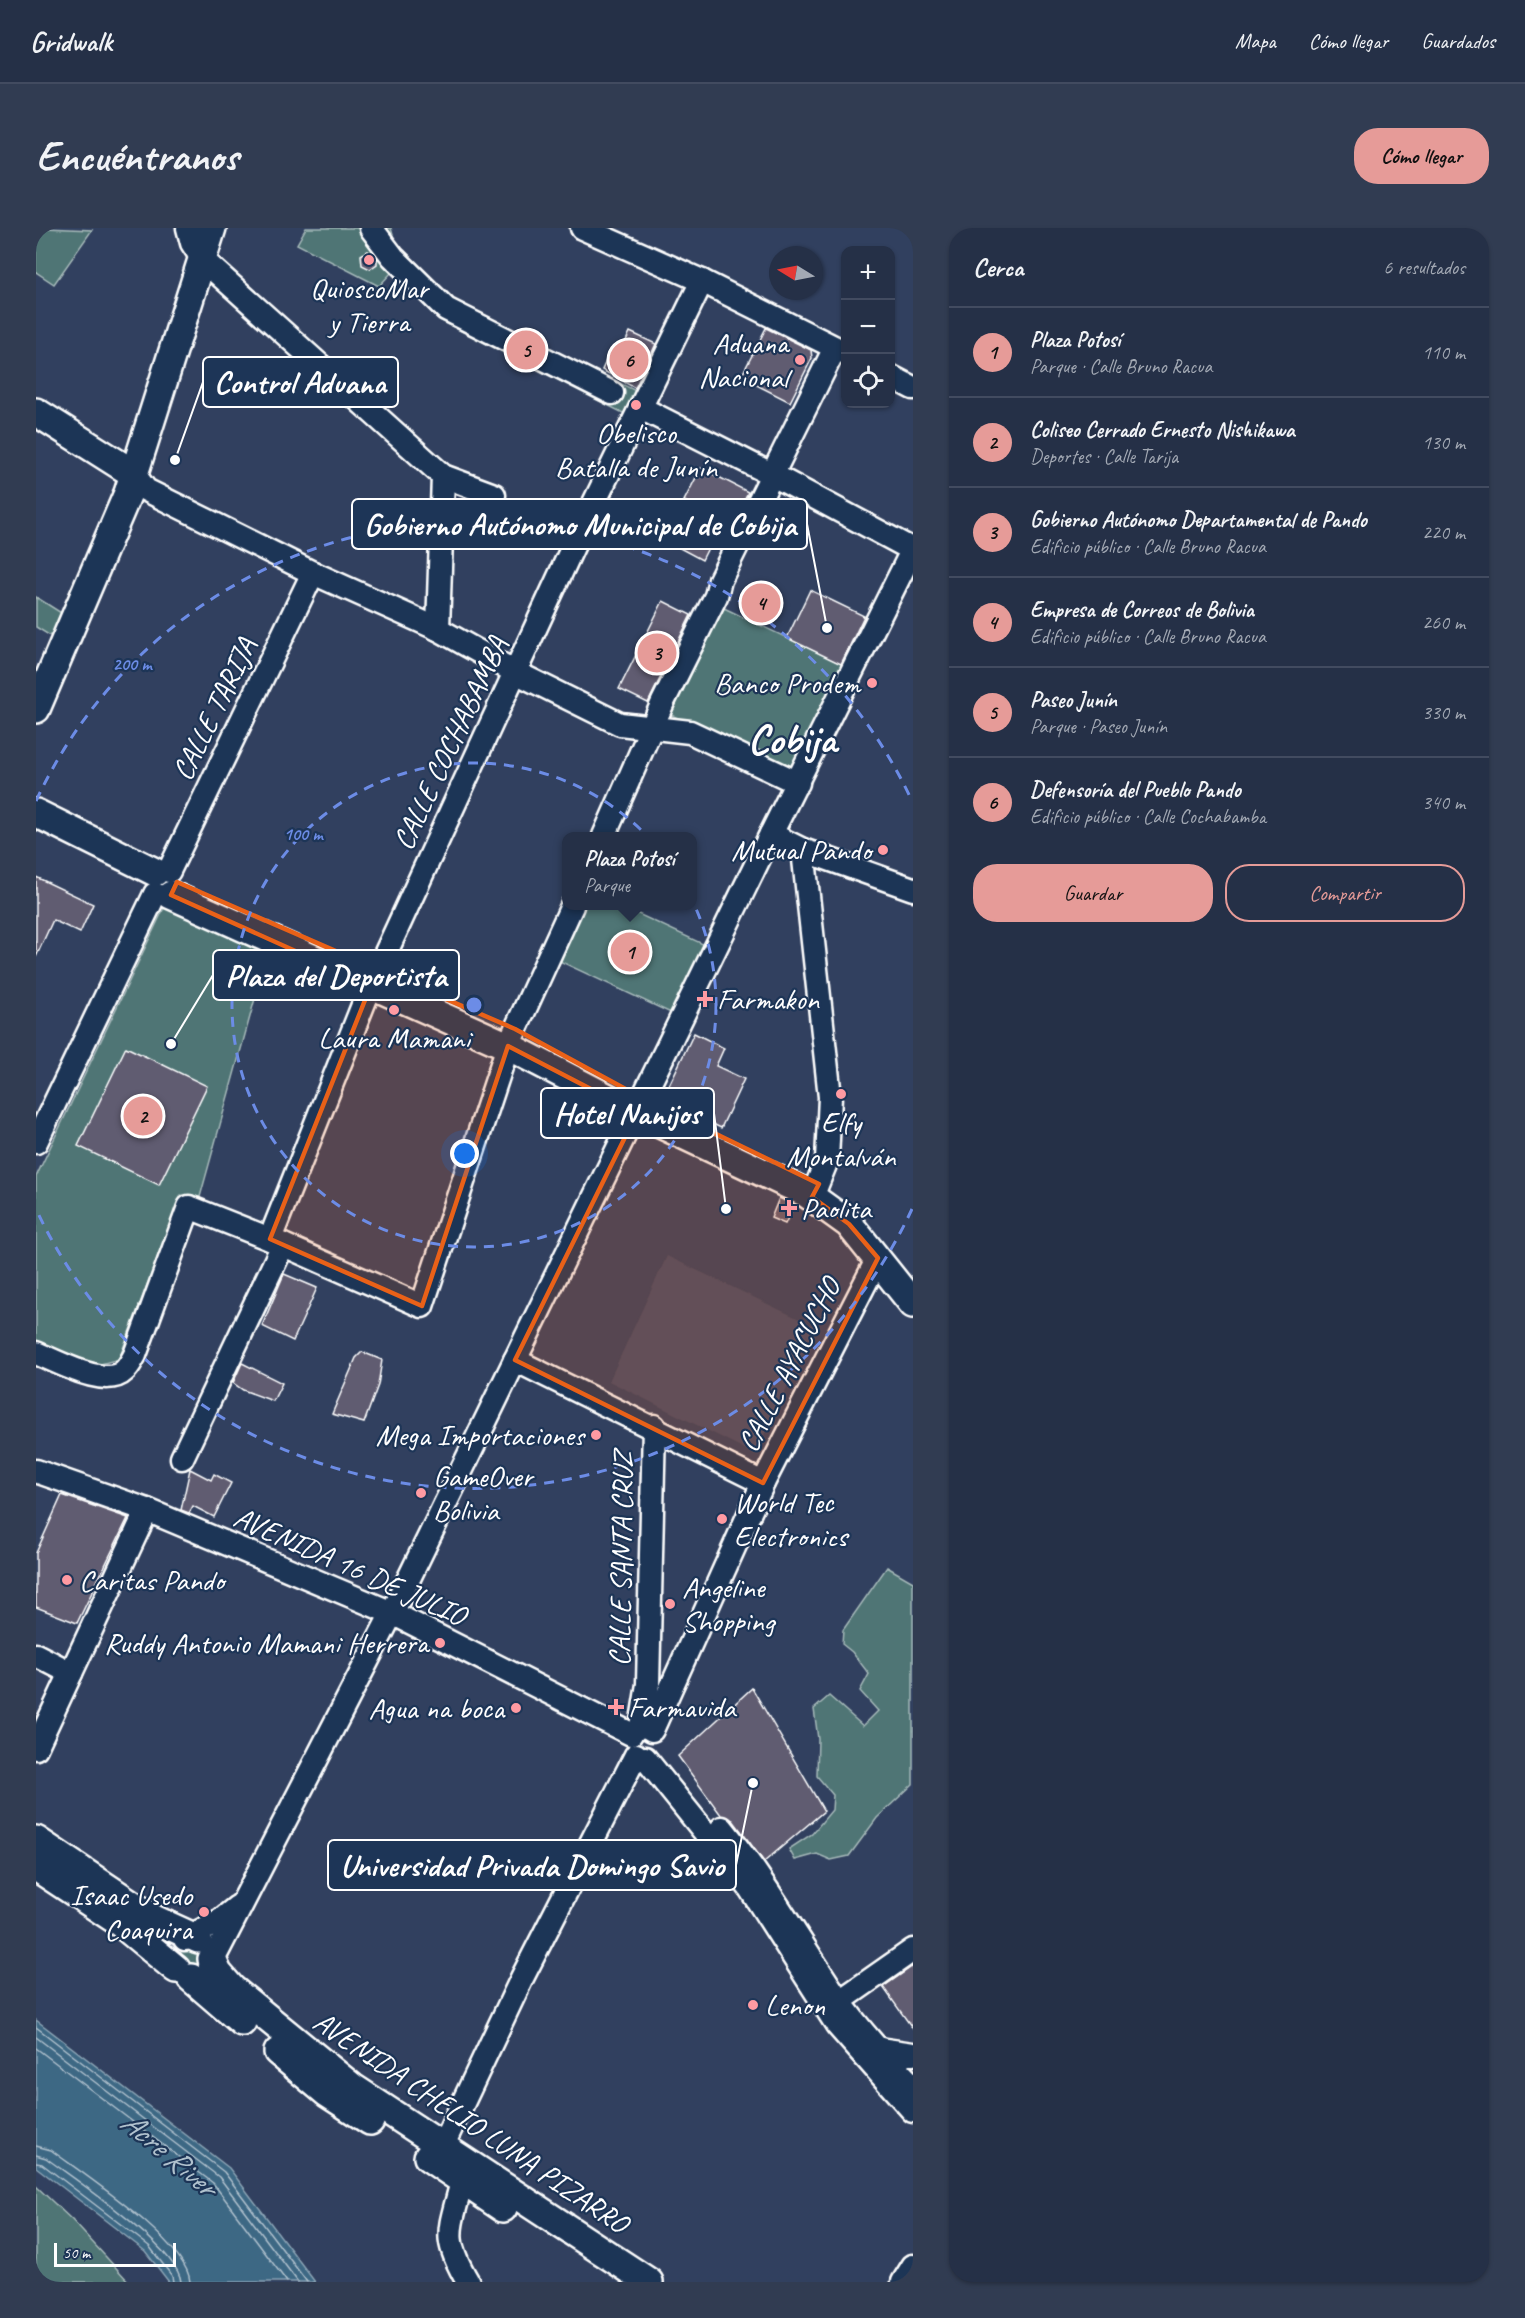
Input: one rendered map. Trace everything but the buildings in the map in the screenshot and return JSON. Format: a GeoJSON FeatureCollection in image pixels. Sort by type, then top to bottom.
{"type":"FeatureCollection","features":[{"type":"Feature","properties":{"kind":"main road"},"geometry":{"type":"LineString","coordinates":[[36,709],[136,486],[212,228]]}},
{"type":"Feature","properties":{"kind":"main road"},"geometry":{"type":"LineString","coordinates":[[36,412],[136,486]]}},
{"type":"Feature","properties":{"kind":"main road"},"geometry":{"type":"LineString","coordinates":[[36,434],[136,486]]}},
{"type":"Feature","properties":{"kind":"main road"},"geometry":{"type":"LineString","coordinates":[[36,813],[163,883]]}},
{"type":"Feature","properties":{"kind":"main road"},"geometry":{"type":"LineString","coordinates":[[36,832],[163,883],[512,1038],[640,1106],[864,1215],[913,1281]]}},
{"type":"Feature","properties":{"kind":"main road"},"geometry":{"type":"LineString","coordinates":[[815,1190],[849,1224],[913,1304]]}},
{"type":"Feature","properties":{"kind":"main road","name":"AVENIDA CHELIO LUNA PIZARRO"},"geometry":{"type":"LineString","coordinates":[[36,1840],[154,1919],[218,1973],[232,1989],[352,2087],[649,2282]]}},
{"type":"Feature","properties":{"kind":"main road","name":"AVENIDA CHELIO LUNA PIZARRO"},"geometry":{"type":"LineString","coordinates":[[36,1867],[119,1922],[197,1956],[327,2093],[618,2282]]}},
{"type":"Feature","properties":{"kind":"street"},"geometry":{"type":"LineString","coordinates":[[188,228],[192,243],[203,260],[443,476],[494,495]]}},
{"type":"Feature","properties":{"kind":"street"},"geometry":{"type":"LineString","coordinates":[[371,228],[393,257],[446,309],[612,393]]}},
{"type":"Feature","properties":{"kind":"street"},"geometry":{"type":"LineString","coordinates":[[582,228],[702,281],[840,350],[720,580],[716,596],[663,702],[653,730],[606,832]]}},
{"type":"Feature","properties":{"kind":"street","name":"CALLE COCHABAMBA"},"geometry":{"type":"LineString","coordinates":[[182,1458],[276,1242],[375,978],[515,672],[702,281]]}},
{"type":"Feature","properties":{"kind":"street"},"geometry":{"type":"LineString","coordinates":[[895,378],[913,388]]}},
{"type":"Feature","properties":{"kind":"street"},"geometry":{"type":"LineString","coordinates":[[197,1956],[240,1904],[392,1613],[771,834],[913,550],[641,408]]}},
{"type":"Feature","properties":{"kind":"street"},"geometry":{"type":"LineString","coordinates":[[438,629],[443,476]]}},
{"type":"Feature","properties":{"kind":"street"},"geometry":{"type":"LineString","coordinates":[[136,486],[313,573],[438,629],[515,672],[620,724],[653,730],[690,732],[798,783]]}},
{"type":"Feature","properties":{"kind":"street","name":"CALLE TARIJA"},"geometry":{"type":"LineString","coordinates":[[37,1137],[313,573]]}},
{"type":"Feature","properties":{"kind":"street"},"geometry":{"type":"LineString","coordinates":[[771,834],[803,850],[912,886]]}},
{"type":"Feature","properties":{"kind":"street"},"geometry":{"type":"LineString","coordinates":[[803,850],[830,1097],[827,1160],[815,1190]]}},
{"type":"Feature","properties":{"kind":"street"},"geometry":{"type":"LineString","coordinates":[[36,1353],[91,1375],[109,1378],[124,1372],[135,1355],[189,1207],[276,1242],[422,1306],[512,1038],[570,910]]}},
{"type":"Feature","properties":{"kind":"street","name":"CALLE AYACUCHO"},"geometry":{"type":"LineString","coordinates":[[443,2145],[522,1978],[644,1742],[763,1483],[878,1258]]}},
{"type":"Feature","properties":{"kind":"street"},"geometry":{"type":"LineString","coordinates":[[515,1360],[654,1426],[763,1483]]}},
{"type":"Feature","properties":{"kind":"street","name":"CALLE SANTA CRUZ"},"geometry":{"type":"LineString","coordinates":[[644,1742],[648,1684],[654,1426]]}},
{"type":"Feature","properties":{"kind":"street","name":"AVENIDA 16 DE JULIO"},"geometry":{"type":"LineString","coordinates":[[36,1471],[147,1510],[392,1613],[644,1742],[756,1869],[840,2001],[867,2049],[913,2111]]}},
{"type":"Feature","properties":{"kind":"street"},"geometry":{"type":"LineString","coordinates":[[36,1748],[147,1510]]}},
{"type":"Feature","properties":{"kind":"street"},"geometry":{"type":"LineString","coordinates":[[36,1655],[71,1673]]}},
{"type":"Feature","properties":{"kind":"street","name":"AVENIDA 16 DE JULIO"},"geometry":{"type":"LineString","coordinates":[[644,1742],[749,1887],[837,2025],[913,2086]]}},
{"type":"Feature","properties":{"kind":"street"},"geometry":{"type":"LineString","coordinates":[[197,1956],[221,1920],[240,1904]]}},
{"type":"Feature","properties":{"kind":"street"},"geometry":{"type":"LineString","coordinates":[[840,2001],[913,1950]]}},
{"type":"Feature","properties":{"kind":"street"},"geometry":{"type":"LineString","coordinates":[[867,2049],[913,2054]]}},
{"type":"Feature","properties":{"kind":"street"},"geometry":{"type":"LineString","coordinates":[[462,2181],[448,2236],[452,2254],[468,2282]]}},
{"type":"Feature","properties":{"kind":"street"},"geometry":{"type":"LineString","coordinates":[[903,2282],[913,2266]]}},
{"type":"Feature","properties":{"kind":"highlighted area"},"geometry":{"type":"Polygon","coordinates":[[[177,882],[515,1029],[644,1099],[819,1184],[812,1197],[849,1224],[878,1258],[763,1483],[515,1360],[637,1113],[508,1046],[422,1306],[270,1239],[371,985],[171,895],[177,882]]]}},
{"type":"Feature","properties":{"kind":"shaded area"},"geometry":{"type":"Polygon","coordinates":[[[667,1256],[816,1327],[755,1454],[609,1381],[667,1256]]]}},
{"type":"Feature","properties":{"kind":"green space"},"geometry":{"type":"Polygon","coordinates":[[[45,228],[92,230],[54,284],[36,272],[36,241],[45,228]]]}},
{"type":"Feature","properties":{"kind":"green space"},"geometry":{"type":"Polygon","coordinates":[[[306,228],[391,228],[396,246],[453,301],[636,391],[625,414],[439,320],[392,272],[379,286],[297,244],[306,228]]]}},
{"type":"Feature","properties":{"kind":"green space"},"geometry":{"type":"Polygon","coordinates":[[[36,597],[66,616],[52,637],[36,627],[36,597]]]}},
{"type":"Feature","properties":{"kind":"green space"},"geometry":{"type":"Polygon","coordinates":[[[724,608],[844,665],[797,761],[790,767],[671,715],[724,608]]]}},
{"type":"Feature","properties":{"kind":"green space"},"geometry":{"type":"Polygon","coordinates":[[[164,908],[182,908],[269,948],[200,1197],[181,1195],[119,1359],[97,1365],[36,1342],[36,1177],[164,908]]]}},
{"type":"Feature","properties":{"kind":"green space"},"geometry":{"type":"Polygon","coordinates":[[[578,910],[630,910],[705,945],[673,1014],[555,959],[578,910]]]}},
{"type":"Feature","properties":{"kind":"green space"},"geometry":{"type":"Polygon","coordinates":[[[887,1567],[913,1582],[913,1784],[877,1818],[849,1856],[831,1860],[817,1854],[795,1860],[789,1849],[812,1834],[832,1810],[833,1795],[817,1776],[818,1739],[814,1709],[829,1696],[863,1726],[878,1711],[860,1691],[869,1674],[852,1652],[842,1644],[843,1630],[887,1567]]]}},
{"type":"Feature","properties":{"kind":"green space"},"geometry":{"type":"Polygon","coordinates":[[[184,1948],[203,1950],[199,1968],[192,1971],[179,1955],[184,1948]]]}},
{"type":"Feature","properties":{"kind":"green space"},"geometry":{"type":"Polygon","coordinates":[[[36,2186],[72,2220],[129,2282],[36,2282],[36,2186]]]}},
{"type":"Feature","properties":{"kind":"water","name":"Acre River"},"geometry":{"type":"Polygon","coordinates":[[[36,2020],[229,2168],[315,2282],[169,2282],[145,2251],[36,2167],[36,2020]]]}},
{"type":"Feature","properties":{"kind":"place","name":"QuioscoMar y Tierra"},"geometry":{"type":"Point","coordinates":[369,260]}},
{"type":"Feature","properties":{"kind":"place","name":"Paseo Junín"},"geometry":{"type":"Point","coordinates":[526,350]}},
{"type":"Feature","properties":{"kind":"place","name":"Defensoría del Pueblo Pando"},"geometry":{"type":"Point","coordinates":[629,360]}},
{"type":"Feature","properties":{"kind":"place","name":"Aduana Nacional"},"geometry":{"type":"Point","coordinates":[800,360]}},
{"type":"Feature","properties":{"kind":"place","name":"Obelisco Batalla de Junín"},"geometry":{"type":"Point","coordinates":[636,405]}},
{"type":"Feature","properties":{"kind":"place","name":"Control Aduana"},"geometry":{"type":"Point","coordinates":[175,460]}},
{"type":"Feature","properties":{"kind":"place","name":"Empresa de Correos de Bolivia"},"geometry":{"type":"Point","coordinates":[761,603]}},
{"type":"Feature","properties":{"kind":"place","name":"Gobierno Autónomo Municipal de Cobija"},"geometry":{"type":"Point","coordinates":[827,628]}},
{"type":"Feature","properties":{"kind":"place","name":"Gobierno Autónomo Departamental de Pando"},"geometry":{"type":"Point","coordinates":[657,653]}},
{"type":"Feature","properties":{"kind":"place","name":"Banco Prodem"},"geometry":{"type":"Point","coordinates":[872,683]}},
{"type":"Feature","properties":{"kind":"place","name":"Mutual Pando"},"geometry":{"type":"Point","coordinates":[883,850]}},
{"type":"Feature","properties":{"kind":"place","name":"Plaza Potosí"},"geometry":{"type":"Point","coordinates":[630,952]}},
{"type":"Feature","properties":{"kind":"place","name":"Farmakon"},"geometry":{"type":"Point","coordinates":[705,999]}},
{"type":"Feature","properties":{"kind":"place","name":"Laura Mamani"},"geometry":{"type":"Point","coordinates":[394,1010]}},
{"type":"Feature","properties":{"kind":"place","name":"Plaza del Deportista"},"geometry":{"type":"Point","coordinates":[171,1044]}},
{"type":"Feature","properties":{"kind":"place","name":"Elfy Montalván"},"geometry":{"type":"Point","coordinates":[841,1094]}},
{"type":"Feature","properties":{"kind":"place","name":"Coliseo Cerrado Ernesto Nishikawa"},"geometry":{"type":"Point","coordinates":[143,1116]}},
{"type":"Feature","properties":{"kind":"place","name":"Paolita"},"geometry":{"type":"Point","coordinates":[789,1208]}},
{"type":"Feature","properties":{"kind":"place","name":"Hotel Nanijos"},"geometry":{"type":"Point","coordinates":[726,1209]}},
{"type":"Feature","properties":{"kind":"place","name":"Mega Importaciones"},"geometry":{"type":"Point","coordinates":[596,1435]}},
{"type":"Feature","properties":{"kind":"place","name":"GameOver Bolivia"},"geometry":{"type":"Point","coordinates":[421,1493]}},
{"type":"Feature","properties":{"kind":"place","name":"World Tec Electronics"},"geometry":{"type":"Point","coordinates":[722,1519]}},
{"type":"Feature","properties":{"kind":"place","name":"Caritas Pando"},"geometry":{"type":"Point","coordinates":[67,1580]}},
{"type":"Feature","properties":{"kind":"place","name":"Angeline Shopping"},"geometry":{"type":"Point","coordinates":[670,1604]}},
{"type":"Feature","properties":{"kind":"place","name":"Ruddy Antonio Mamani Herrera"},"geometry":{"type":"Point","coordinates":[440,1643]}},
{"type":"Feature","properties":{"kind":"place","name":"Farmavida"},"geometry":{"type":"Point","coordinates":[616,1707]}},
{"type":"Feature","properties":{"kind":"place","name":"Agua na boca"},"geometry":{"type":"Point","coordinates":[516,1708]}},
{"type":"Feature","properties":{"kind":"place","name":"Universidad Privada Domingo Savio"},"geometry":{"type":"Point","coordinates":[753,1783]}},
{"type":"Feature","properties":{"kind":"place","name":"Isaac Usedo Coaquira"},"geometry":{"type":"Point","coordinates":[204,1912]}},
{"type":"Feature","properties":{"kind":"place","name":"Lenon"},"geometry":{"type":"Point","coordinates":[753,2005]}},
{"type":"Feature","properties":{"kind":"district","name":"Cobija"},"geometry":{"type":"Point","coordinates":[792,738]}}]}
